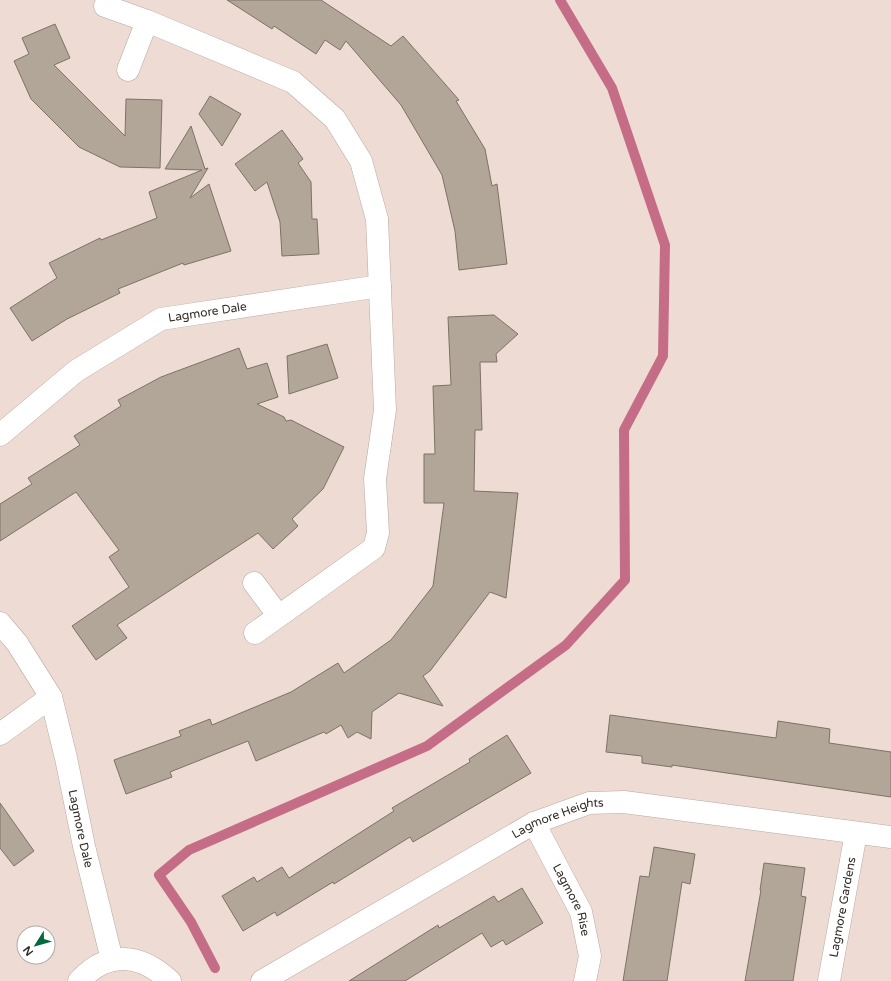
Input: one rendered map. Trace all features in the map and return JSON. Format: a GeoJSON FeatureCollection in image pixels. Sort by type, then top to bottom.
{"type":"FeatureCollection","features":[{"type":"Feature","properties":{"kind":"street"},"geometry":{"type":"LineString","coordinates":[[105,6],[147,20],[293,82],[335,119],[361,161],[377,219],[385,410],[375,479],[378,532],[374,548],[278,615],[255,633]]}},
{"type":"Feature","properties":{"kind":"street"},"geometry":{"type":"LineString","coordinates":[[128,70],[147,20]]}},
{"type":"Feature","properties":{"kind":"street","name":"Lagmore Dale"},"geometry":{"type":"LineString","coordinates":[[0,436],[76,371],[161,319],[380,286]]}},
{"type":"Feature","properties":{"kind":"street"},"geometry":{"type":"LineString","coordinates":[[254,583],[278,615]]}},
{"type":"Feature","properties":{"kind":"street","name":"Lagmore Dale"},"geometry":{"type":"LineString","coordinates":[[0,623],[17,643],[51,698],[66,758],[84,846],[112,960]]}},
{"type":"Feature","properties":{"kind":"street"},"geometry":{"type":"LineString","coordinates":[[0,734],[51,698]]}},
{"type":"Feature","properties":{"kind":"street","name":"Lagmore Heights"},"geometry":{"type":"LineString","coordinates":[[262,981],[534,823],[589,803],[624,802],[891,837]]}},
{"type":"Feature","properties":{"kind":"street","name":"Lagmore Rise"},"geometry":{"type":"LineString","coordinates":[[534,823],[581,912],[590,956],[585,981]]}},
{"type":"Feature","properties":{"kind":"street","name":"Lagmore Gardens"},"geometry":{"type":"LineString","coordinates":[[828,981],[856,833]]}},
{"type":"Feature","properties":{"kind":"street"},"geometry":{"type":"LineString","coordinates":[[79,981],[94,967],[112,960],[129,958],[144,962],[158,970],[170,981]]}},
{"type":"Feature","properties":{"kind":"building"},"geometry":{"type":"Polygon","coordinates":[[[227,0],[321,0],[391,46],[403,36],[459,100],[456,101],[485,149],[492,186],[497,184],[507,264],[459,270],[455,231],[442,175],[401,105],[346,41],[340,50],[325,40],[316,54],[274,26],[272,29],[227,0]]]}},
{"type":"Feature","properties":{"kind":"building"},"geometry":{"type":"Polygon","coordinates":[[[55,24],[70,58],[54,65],[125,136],[126,99],[162,100],[160,168],[120,167],[79,147],[31,99],[14,61],[29,54],[22,38],[55,24]]]}},
{"type":"Feature","properties":{"kind":"building"},"geometry":{"type":"Polygon","coordinates":[[[210,96],[241,114],[222,146],[199,114],[210,96]]]}},
{"type":"Feature","properties":{"kind":"building"},"geometry":{"type":"Polygon","coordinates":[[[191,126],[205,169],[208,168],[190,198],[209,184],[231,251],[184,265],[183,263],[118,289],[120,293],[67,319],[32,341],[10,308],[57,278],[49,263],[100,238],[101,240],[157,218],[149,192],[202,170],[165,169],[191,126]]]}},
{"type":"Feature","properties":{"kind":"building"},"geometry":{"type":"Polygon","coordinates":[[[282,130],[303,159],[298,163],[311,182],[312,219],[317,219],[319,254],[282,256],[280,222],[267,182],[255,191],[235,164],[282,130]]]}},
{"type":"Feature","properties":{"kind":"building"},"geometry":{"type":"Polygon","coordinates":[[[494,315],[518,334],[496,354],[497,362],[480,362],[482,430],[475,430],[474,491],[518,493],[506,598],[490,592],[430,671],[423,676],[443,706],[399,693],[372,712],[371,739],[357,732],[348,738],[341,725],[326,734],[324,732],[256,761],[248,741],[170,772],[172,777],[126,794],[114,760],[181,736],[179,731],[210,719],[212,725],[291,692],[338,663],[344,673],[391,640],[433,586],[444,503],[424,503],[424,454],[435,454],[433,386],[451,385],[448,317],[494,315]]]}},
{"type":"Feature","properties":{"kind":"building"},"geometry":{"type":"Polygon","coordinates":[[[327,344],[338,378],[289,394],[287,356],[327,344]]]}},
{"type":"Feature","properties":{"kind":"building"},"geometry":{"type":"Polygon","coordinates":[[[239,348],[247,369],[267,363],[278,397],[257,404],[284,417],[286,421],[291,420],[344,447],[323,489],[292,519],[298,526],[273,549],[258,533],[117,625],[127,638],[96,660],[72,626],[129,587],[109,557],[119,550],[76,492],[0,541],[0,504],[32,484],[28,478],[80,445],[74,436],[121,406],[118,400],[161,377],[239,348]]]}},
{"type":"Feature","properties":{"kind":"building"},"geometry":{"type":"Polygon","coordinates":[[[610,715],[776,738],[778,721],[830,729],[829,743],[891,752],[891,797],[672,765],[672,767],[642,763],[642,756],[606,752],[610,715]]]}},
{"type":"Feature","properties":{"kind":"building"},"geometry":{"type":"Polygon","coordinates":[[[507,735],[531,773],[413,842],[410,837],[334,884],[333,882],[277,916],[275,912],[243,931],[222,896],[254,877],[257,882],[282,867],[289,878],[394,811],[392,808],[470,762],[469,759],[507,735]]]}},
{"type":"Feature","properties":{"kind":"building"},"geometry":{"type":"Polygon","coordinates":[[[0,803],[34,851],[14,866],[0,848],[0,803]]]}},
{"type":"Feature","properties":{"kind":"building"},"geometry":{"type":"Polygon","coordinates":[[[654,847],[695,854],[690,884],[682,882],[667,981],[623,981],[640,876],[649,877],[654,847]]]}},
{"type":"Feature","properties":{"kind":"building"},"geometry":{"type":"Polygon","coordinates":[[[764,863],[805,868],[801,896],[806,897],[793,981],[745,981],[761,890],[764,863]]]}},
{"type":"Feature","properties":{"kind":"building"},"geometry":{"type":"Polygon","coordinates":[[[522,888],[543,923],[506,945],[503,940],[491,947],[482,933],[405,981],[349,981],[438,925],[439,928],[494,896],[498,902],[522,888]]]}},
{"type":"Feature","properties":{"kind":"waterway"},"geometry":{"type":"LineString","coordinates":[[215,968],[191,922],[159,875],[189,850],[427,746],[566,645],[625,580],[624,430],[663,356],[665,245],[612,88],[560,0]]}}]}
